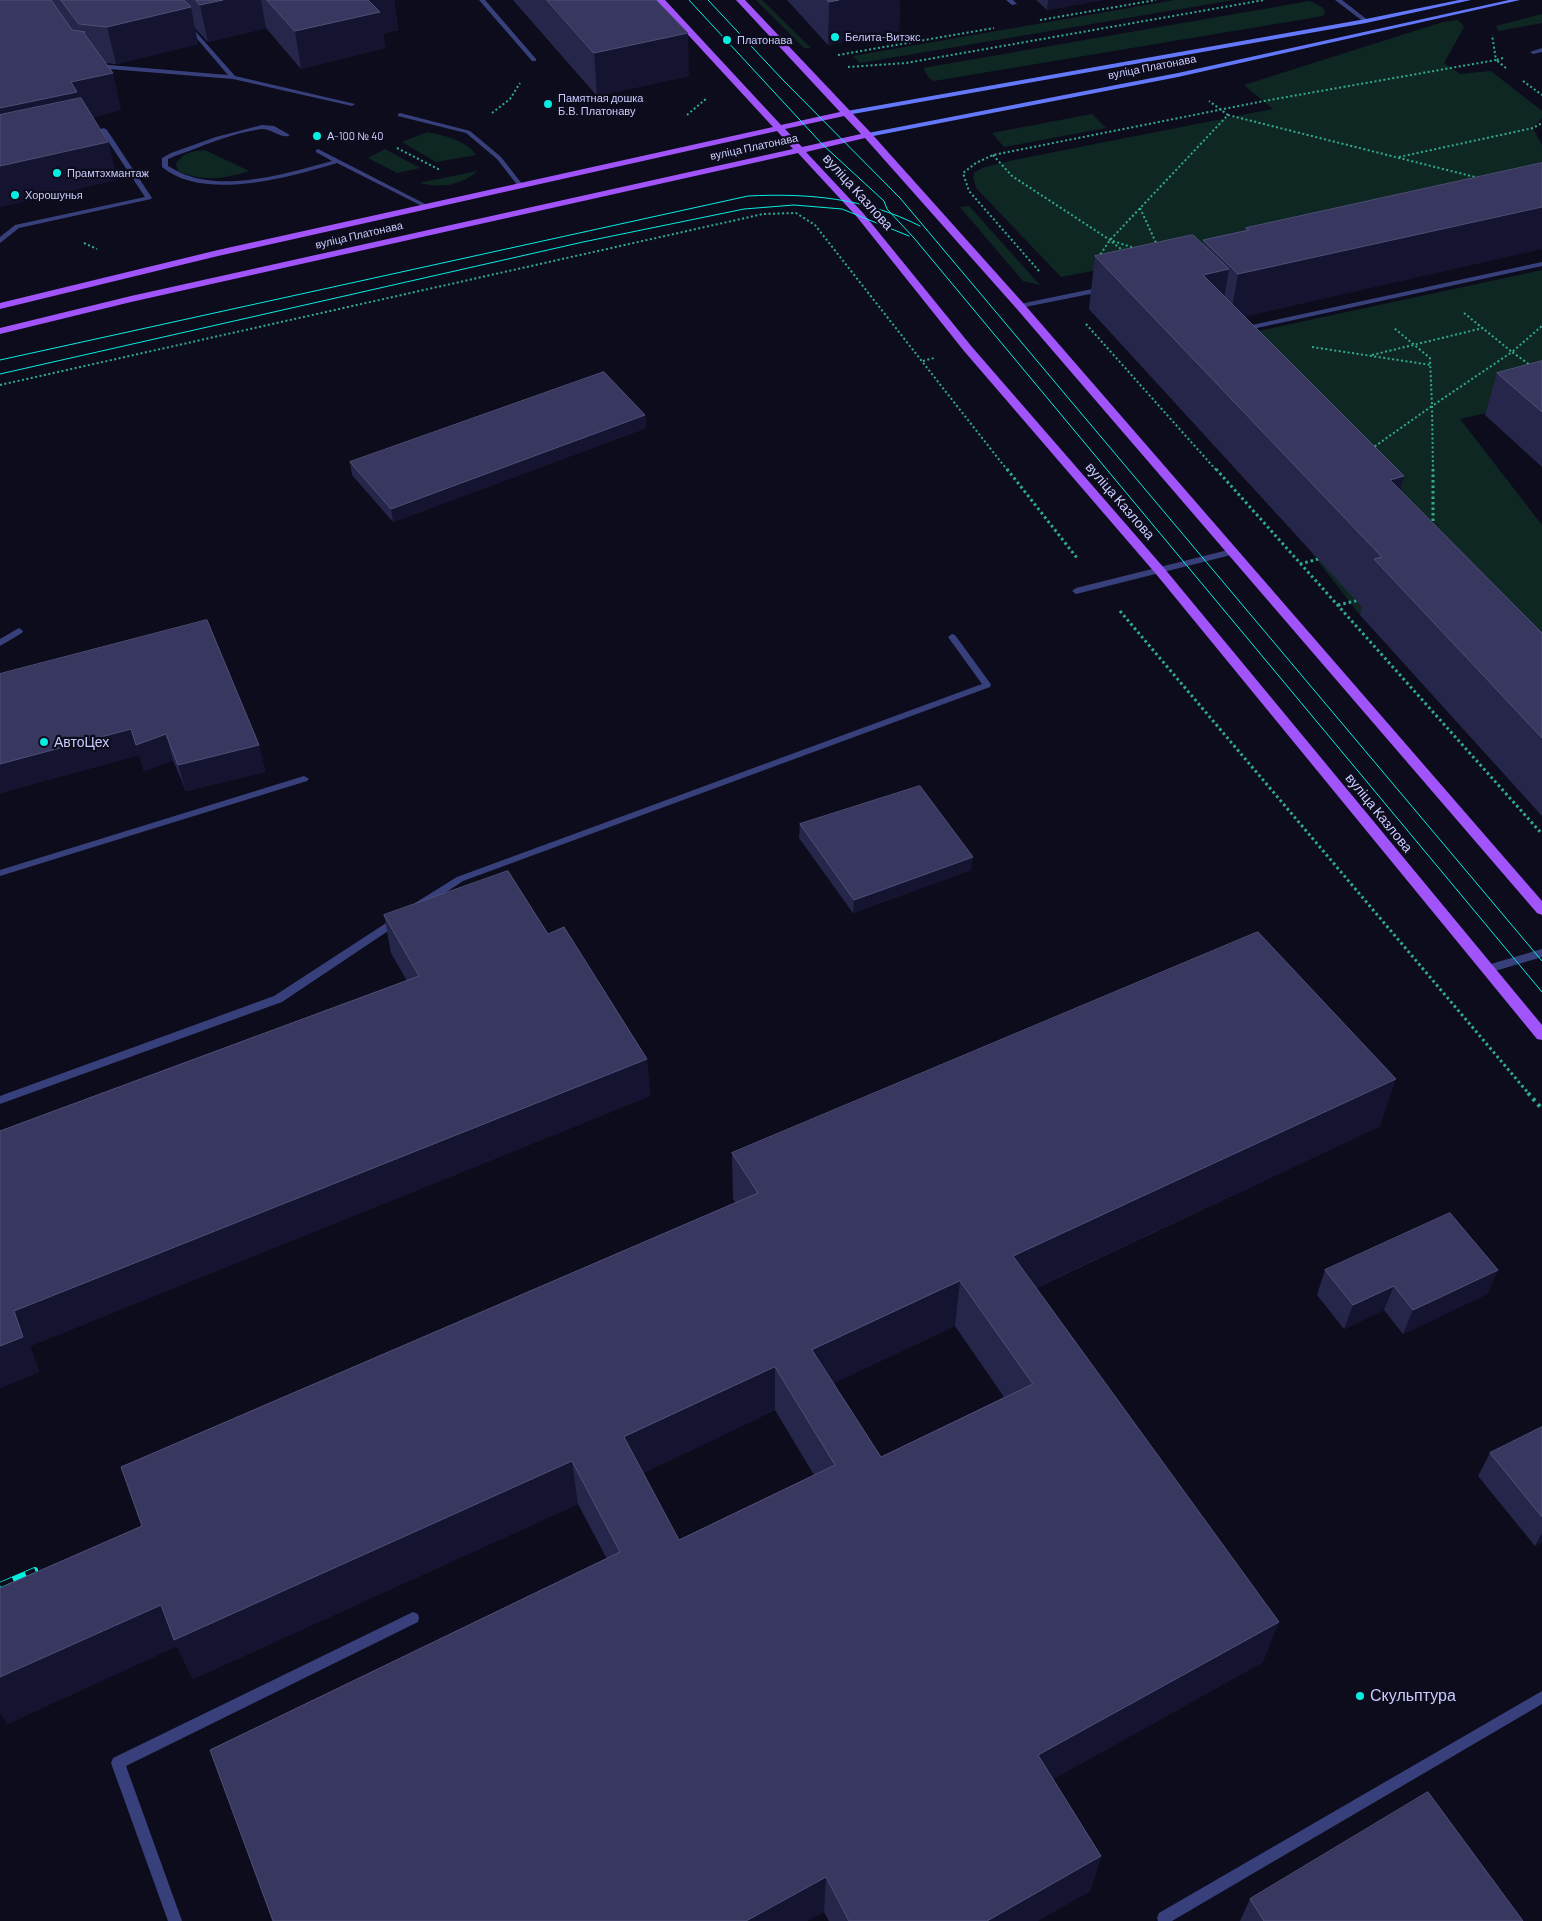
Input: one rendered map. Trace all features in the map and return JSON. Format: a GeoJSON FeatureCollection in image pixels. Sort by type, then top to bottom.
{"type":"FeatureCollection","features":[{"type":"Feature","properties":{"kind":"main road","name":"вуліца Казлова"},"geometry":{"type":"LineString","coordinates":[[660,0],[860,215],[968,349],[1160,571],[1542,1035]]}},
{"type":"Feature","properties":{"kind":"main road"},"geometry":{"type":"LineString","coordinates":[[740,0],[868,135],[1020,306],[1542,910]]}},
{"type":"Feature","properties":{"kind":"main road","name":"вуліца Платонава"},"geometry":{"type":"LineString","coordinates":[[0,306],[218,253],[847,113],[1366,21],[1468,0]]}},
{"type":"Feature","properties":{"kind":"main road","name":"вуліца Платонава"},"geometry":{"type":"LineString","coordinates":[[0,330],[799,150],[1178,75],[1517,0]]}},
{"type":"Feature","properties":{"kind":"lane"},"geometry":{"type":"LineString","coordinates":[[482,0],[534,60]]}},
{"type":"Feature","properties":{"kind":"lane"},"geometry":{"type":"LineString","coordinates":[[1338,0],[1366,21]]}},
{"type":"Feature","properties":{"kind":"lane"},"geometry":{"type":"LineString","coordinates":[[184,21],[233,77]]}},
{"type":"Feature","properties":{"kind":"lane"},"geometry":{"type":"LineString","coordinates":[[1533,52],[1542,50]]}},
{"type":"Feature","properties":{"kind":"lane"},"geometry":{"type":"LineString","coordinates":[[85,66],[233,77],[352,104]]}},
{"type":"Feature","properties":{"kind":"lane"},"geometry":{"type":"LineString","coordinates":[[400,115],[468,132],[499,158],[520,186]]}},
{"type":"Feature","properties":{"kind":"lane"},"geometry":{"type":"LineString","coordinates":[[287,135],[268,126],[231,135],[176,152],[165,158],[165,167],[178,176],[202,182],[243,182],[302,171],[337,161]]}},
{"type":"Feature","properties":{"kind":"lane"},"geometry":{"type":"LineString","coordinates":[[0,242],[17,226],[149,198],[104,130],[85,134]]}},
{"type":"Feature","properties":{"kind":"lane"},"geometry":{"type":"LineString","coordinates":[[318,151],[426,206]]}},
{"type":"Feature","properties":{"kind":"lane"},"geometry":{"type":"LineString","coordinates":[[1239,336],[1235,331],[1542,264]]}},
{"type":"Feature","properties":{"kind":"lane"},"geometry":{"type":"LineString","coordinates":[[1020,306],[1110,287]]}},
{"type":"Feature","properties":{"kind":"lane"},"geometry":{"type":"LineString","coordinates":[[1076,591],[1232,552]]}},
{"type":"Feature","properties":{"kind":"lane"},"geometry":{"type":"LineString","coordinates":[[0,643],[19,631]]}},
{"type":"Feature","properties":{"kind":"lane"},"geometry":{"type":"LineString","coordinates":[[0,1100],[278,999],[460,879],[987,685],[952,637]]}},
{"type":"Feature","properties":{"kind":"lane"},"geometry":{"type":"LineString","coordinates":[[0,873],[304,779]]}},
{"type":"Feature","properties":{"kind":"lane"},"geometry":{"type":"LineString","coordinates":[[1488,969],[1542,953]]}},
{"type":"Feature","properties":{"kind":"lane"},"geometry":{"type":"LineString","coordinates":[[175,1921],[118,1763],[413,1618]]}},
{"type":"Feature","properties":{"kind":"lane"},"geometry":{"type":"LineString","coordinates":[[1163,1920],[1542,1698]]}},
{"type":"Feature","properties":{"kind":"path"},"geometry":{"type":"LineString","coordinates":[[844,67],[906,64],[1264,0]]}},
{"type":"Feature","properties":{"kind":"path"},"geometry":{"type":"LineString","coordinates":[[1492,33],[1496,60],[1220,110],[993,155],[976,162],[963,173],[969,191],[1542,834]]}},
{"type":"Feature","properties":{"kind":"path"},"geometry":{"type":"LineString","coordinates":[[468,132],[510,99],[534,60]]}},
{"type":"Feature","properties":{"kind":"path"},"geometry":{"type":"LineString","coordinates":[[1525,82],[1542,95]]}},
{"type":"Feature","properties":{"kind":"path"},"geometry":{"type":"LineString","coordinates":[[686,116],[713,93]]}},
{"type":"Feature","properties":{"kind":"path"},"geometry":{"type":"LineString","coordinates":[[1220,110],[1228,115],[1484,179]]}},
{"type":"Feature","properties":{"kind":"path"},"geometry":{"type":"LineString","coordinates":[[1094,263],[1110,240],[1228,115]]}},
{"type":"Feature","properties":{"kind":"path"},"geometry":{"type":"LineString","coordinates":[[1397,157],[1533,128],[1542,123]]}},
{"type":"Feature","properties":{"kind":"path"},"geometry":{"type":"LineString","coordinates":[[395,147],[442,172]]}},
{"type":"Feature","properties":{"kind":"path"},"geometry":{"type":"LineString","coordinates":[[993,155],[1012,176],[1110,240],[1130,256]]}},
{"type":"Feature","properties":{"kind":"path"},"geometry":{"type":"LineString","coordinates":[[1140,208],[1153,240],[1160,247]]}},
{"type":"Feature","properties":{"kind":"path"},"geometry":{"type":"LineString","coordinates":[[0,385],[764,214],[796,213],[815,225],[1098,585],[1542,1109]]}},
{"type":"Feature","properties":{"kind":"path"},"geometry":{"type":"LineString","coordinates":[[1110,240],[1137,249]]}},
{"type":"Feature","properties":{"kind":"path"},"geometry":{"type":"LineString","coordinates":[[1432,288],[1530,365]]}},
{"type":"Feature","properties":{"kind":"path"},"geometry":{"type":"LineString","coordinates":[[1364,303],[1430,358],[1433,529]]}},
{"type":"Feature","properties":{"kind":"path"},"geometry":{"type":"LineString","coordinates":[[1369,451],[1512,352],[1542,326]]}},
{"type":"Feature","properties":{"kind":"path"},"geometry":{"type":"LineString","coordinates":[[1370,356],[1483,328]]}},
{"type":"Feature","properties":{"kind":"path"},"geometry":{"type":"LineString","coordinates":[[1305,346],[1431,365]]}},
{"type":"Feature","properties":{"kind":"path"},"geometry":{"type":"LineString","coordinates":[[1300,564],[1328,557]]}},
{"type":"Feature","properties":{"kind":"path"},"geometry":{"type":"LineString","coordinates":[[1338,605],[1366,598]]}},
{"type":"Feature","properties":{"kind":"green space"},"geometry":{"type":"Polygon","coordinates":[[[756,0],[762,0],[811,48],[804,48],[756,0]]]}},
{"type":"Feature","properties":{"kind":"green space"},"geometry":{"type":"Polygon","coordinates":[[[1175,0],[1234,0],[860,63],[853,56],[1175,0]]]}},
{"type":"Feature","properties":{"kind":"green space"},"geometry":{"type":"Polygon","coordinates":[[[1310,1],[1323,8],[1325,12],[1323,16],[934,81],[929,78],[923,68],[1310,1]]]}},
{"type":"Feature","properties":{"kind":"green space"},"geometry":{"type":"Polygon","coordinates":[[[1542,14],[1542,23],[1498,31],[1496,26],[1542,14]]]}},
{"type":"Feature","properties":{"kind":"green space"},"geometry":{"type":"Polygon","coordinates":[[[1458,20],[1464,27],[1444,63],[1460,74],[1491,71],[1542,111],[1542,118],[1533,128],[1542,145],[1542,198],[1175,255],[1061,277],[977,189],[973,178],[975,172],[985,167],[1014,160],[1273,109],[1244,85],[1443,22],[1458,20]]]}},
{"type":"Feature","properties":{"kind":"green space"},"geometry":{"type":"Polygon","coordinates":[[[1092,114],[1106,128],[1004,147],[992,133],[1092,114]]]}},
{"type":"Feature","properties":{"kind":"green space"},"geometry":{"type":"Polygon","coordinates":[[[428,132],[461,142],[476,155],[436,162],[402,142],[428,132]]]}},
{"type":"Feature","properties":{"kind":"green space"},"geometry":{"type":"Polygon","coordinates":[[[385,149],[420,168],[397,173],[368,158],[385,149]]]}},
{"type":"Feature","properties":{"kind":"green space"},"geometry":{"type":"Polygon","coordinates":[[[205,150],[249,171],[231,176],[204,178],[178,171],[176,164],[182,157],[192,152],[205,150]]]}},
{"type":"Feature","properties":{"kind":"green space"},"geometry":{"type":"Polygon","coordinates":[[[478,171],[464,180],[450,185],[419,183],[478,171]]]}},
{"type":"Feature","properties":{"kind":"green space"},"geometry":{"type":"Polygon","coordinates":[[[969,206],[1040,285],[1023,281],[960,207],[969,206]]]}},
{"type":"Feature","properties":{"kind":"green space"},"geometry":{"type":"Polygon","coordinates":[[[1542,270],[1542,400],[1460,419],[1542,525],[1542,709],[1434,595],[1360,615],[1311,552],[1207,342],[1542,270]]]}},
{"type":"Feature","properties":{"kind":"building"},"geometry":{"type":"Polygon","coordinates":[[[0,0],[51,0],[72,30],[85,32],[83,32],[113,73],[71,82],[77,92],[0,108],[0,0]]]}},
{"type":"Feature","properties":{"kind":"building"},"geometry":{"type":"Polygon","coordinates":[[[61,0],[184,0],[191,7],[107,27],[79,24],[61,0]]]}},
{"type":"Feature","properties":{"kind":"building"},"geometry":{"type":"Polygon","coordinates":[[[196,0],[223,0],[200,5],[196,0]]]}},
{"type":"Feature","properties":{"kind":"building"},"geometry":{"type":"Polygon","coordinates":[[[267,0],[368,0],[380,12],[295,31],[267,0]]]}},
{"type":"Feature","properties":{"kind":"building"},"geometry":{"type":"Polygon","coordinates":[[[547,0],[656,0],[688,33],[594,53],[547,0]]]}},
{"type":"Feature","properties":{"kind":"building"},"geometry":{"type":"Polygon","coordinates":[[[81,98],[108,142],[0,166],[0,115],[81,98]]]}},
{"type":"Feature","properties":{"kind":"building"},"geometry":{"type":"Polygon","coordinates":[[[1542,163],[1542,207],[1238,274],[1203,240],[1249,230],[1246,228],[1542,163]]]}},
{"type":"Feature","properties":{"kind":"building"},"geometry":{"type":"Polygon","coordinates":[[[1193,235],[1229,269],[1203,275],[1404,476],[1390,480],[1542,633],[1542,738],[1374,559],[1382,557],[1095,256],[1193,235]]]}},
{"type":"Feature","properties":{"kind":"building"},"geometry":{"type":"Polygon","coordinates":[[[1542,361],[1542,412],[1497,373],[1542,361]]]}},
{"type":"Feature","properties":{"kind":"building"},"geometry":{"type":"Polygon","coordinates":[[[604,372],[645,415],[391,509],[350,462],[604,372]]]}},
{"type":"Feature","properties":{"kind":"building"},"geometry":{"type":"Polygon","coordinates":[[[207,620],[259,745],[178,765],[166,734],[136,745],[131,729],[0,764],[0,674],[207,620]]]}},
{"type":"Feature","properties":{"kind":"building"},"geometry":{"type":"Polygon","coordinates":[[[920,786],[973,857],[854,900],[800,824],[920,786]]]}},
{"type":"Feature","properties":{"kind":"building"},"geometry":{"type":"Polygon","coordinates":[[[508,871],[548,934],[564,927],[647,1059],[14,1311],[23,1337],[0,1346],[0,1131],[419,976],[384,915],[508,871]]]}},
{"type":"Feature","properties":{"kind":"building"},"geometry":{"type":"Polygon","coordinates":[[[1258,932],[1396,1079],[1013,1256],[1279,1622],[1038,1755],[1101,1856],[987,1921],[849,1921],[826,1877],[746,1921],[273,1921],[210,1750],[620,1552],[572,1461],[174,1640],[161,1605],[0,1677],[0,1588],[142,1526],[121,1467],[758,1193],[732,1153],[1258,932]],[[960,1281],[812,1350],[881,1457],[1033,1384],[960,1281]],[[775,1367],[624,1437],[679,1540],[835,1465],[775,1367]]]}},
{"type":"Feature","properties":{"kind":"building"},"geometry":{"type":"Polygon","coordinates":[[[1450,1213],[1498,1270],[1413,1310],[1394,1286],[1353,1305],[1325,1270],[1450,1213]]]}},
{"type":"Feature","properties":{"kind":"building"},"geometry":{"type":"Polygon","coordinates":[[[1542,1427],[1542,1517],[1490,1453],[1542,1427]]]}},
{"type":"Feature","properties":{"kind":"building"},"geometry":{"type":"Polygon","coordinates":[[[1428,1792],[1523,1921],[1264,1921],[1250,1899],[1428,1792]]]}},
{"type":"Feature","properties":{"kind":"tram line"},"geometry":{"type":"LineString","coordinates":[[689,0],[823,145],[884,201],[887,209],[892,214]]}},
{"type":"Feature","properties":{"kind":"tram line"},"geometry":{"type":"LineString","coordinates":[[708,0],[782,79],[900,198],[1542,961]]}},
{"type":"Feature","properties":{"kind":"tram line"},"geometry":{"type":"LineString","coordinates":[[0,360],[748,196],[793,195],[836,199],[857,203],[892,214]]}},
{"type":"Feature","properties":{"kind":"tram line"},"geometry":{"type":"LineString","coordinates":[[0,374],[583,242],[744,209],[794,205],[842,209],[909,236]]}},
{"type":"Feature","properties":{"kind":"tram line"},"geometry":{"type":"LineString","coordinates":[[892,214],[920,226]]}},
{"type":"Feature","properties":{"kind":"tram line"},"geometry":{"type":"LineString","coordinates":[[892,214],[914,238],[1542,992]]}},
{"type":"Feature","properties":{"kind":"railway"},"geometry":{"type":"LineString","coordinates":[[0,1585],[35,1570]]}},
{"type":"Feature","properties":{"kind":"place","name":"Белита-Витэкс"},"geometry":{"type":"Point","coordinates":[835,37]}},
{"type":"Feature","properties":{"kind":"place","name":"Платонава"},"geometry":{"type":"Point","coordinates":[727,40]}},
{"type":"Feature","properties":{"kind":"place","name":"Памятная дошка Б.В. Платонаву"},"geometry":{"type":"Point","coordinates":[548,104]}},
{"type":"Feature","properties":{"kind":"place","name":"А-100 № 40"},"geometry":{"type":"Point","coordinates":[317,136]}},
{"type":"Feature","properties":{"kind":"place","name":"Прамтэхмантаж"},"geometry":{"type":"Point","coordinates":[57,173]}},
{"type":"Feature","properties":{"kind":"place","name":"Хорошунья"},"geometry":{"type":"Point","coordinates":[15,195]}},
{"type":"Feature","properties":{"kind":"place","name":"АвтоЦех"},"geometry":{"type":"Point","coordinates":[44,742]}},
{"type":"Feature","properties":{"kind":"place","name":"Скульптура"},"geometry":{"type":"Point","coordinates":[1360,1696]}}]}
